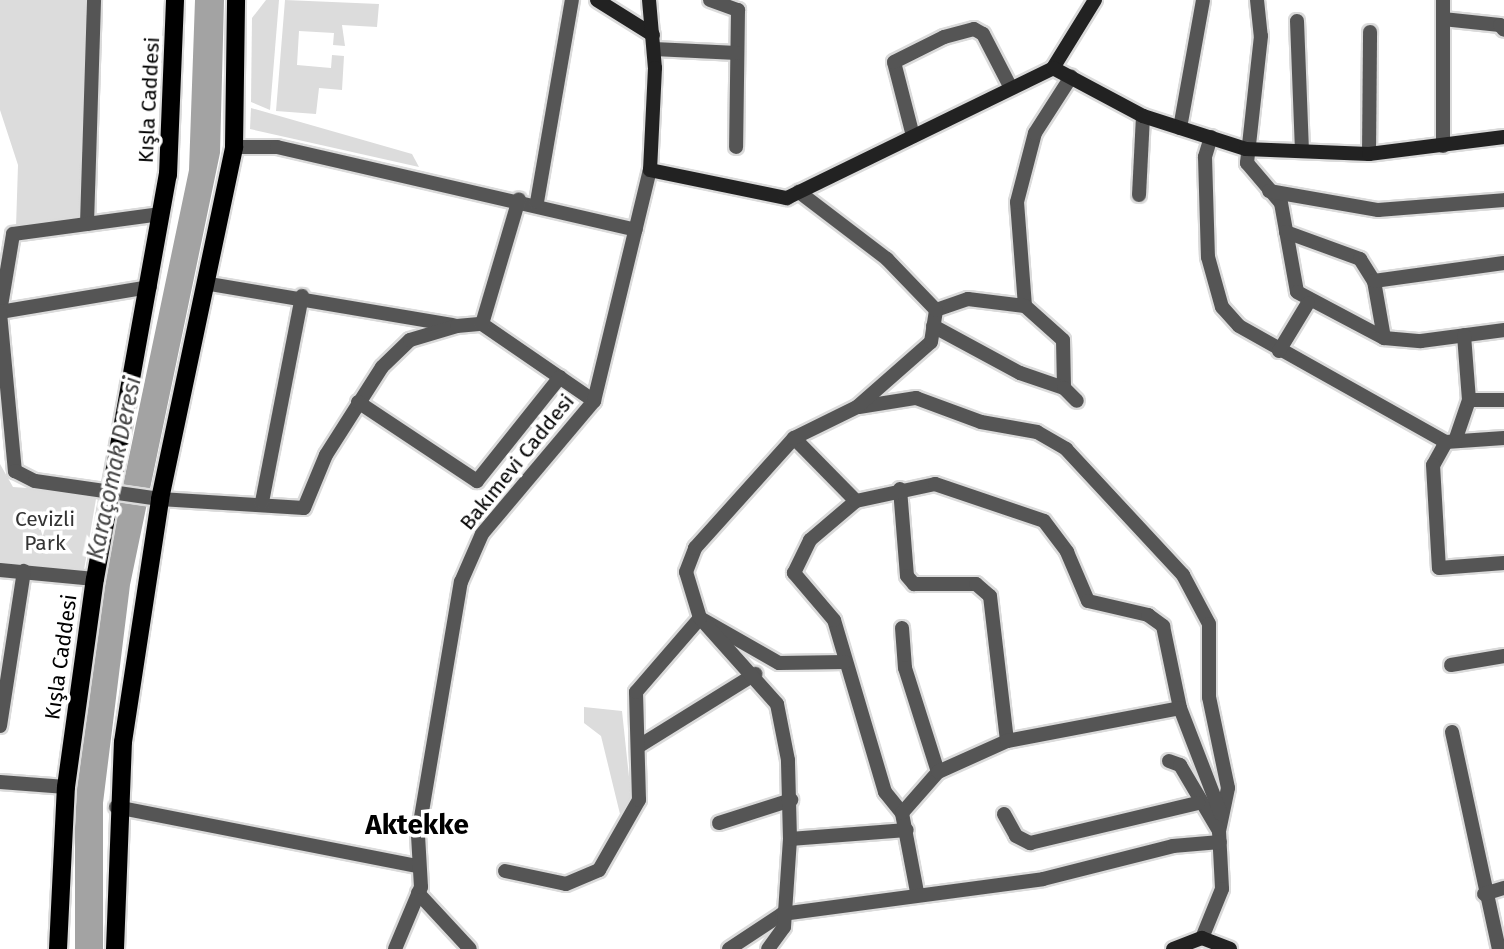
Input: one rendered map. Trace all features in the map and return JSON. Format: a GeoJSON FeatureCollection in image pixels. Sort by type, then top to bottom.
{"type":"FeatureCollection","features":[{"type":"Feature","properties":{"kind":"main road","name":"Kışla Caddesi"},"geometry":{"type":"LineString","coordinates":[[58,949],[66,787],[95,579],[114,490],[150,287],[175,116],[176,0]]}},
{"type":"Feature","properties":{"kind":"main road"},"geometry":{"type":"LineString","coordinates":[[115,949],[116,802],[160,499],[210,284],[234,147],[236,0]]}},
{"type":"Feature","properties":{"kind":"street"},"geometry":{"type":"LineString","coordinates":[[88,224],[94,0]]}},
{"type":"Feature","properties":{"kind":"street"},"geometry":{"type":"LineString","coordinates":[[537,202],[572,0]]}},
{"type":"Feature","properties":{"kind":"street"},"geometry":{"type":"LineString","coordinates":[[597,0],[654,42],[737,53]]}},
{"type":"Feature","properties":{"kind":"street"},"geometry":{"type":"LineString","coordinates":[[649,0],[654,42],[650,170],[787,198],[1053,68],[1095,0]]}},
{"type":"Feature","properties":{"kind":"street"},"geometry":{"type":"LineString","coordinates":[[710,0],[738,10],[736,147]]}},
{"type":"Feature","properties":{"kind":"street"},"geometry":{"type":"LineString","coordinates":[[1180,128],[1203,0]]}},
{"type":"Feature","properties":{"kind":"street"},"geometry":{"type":"LineString","coordinates":[[1257,0],[1261,36],[1246,149],[1247,163],[1281,203],[1297,292],[1308,303],[1384,338],[1464,335],[1504,330]]}},
{"type":"Feature","properties":{"kind":"street"},"geometry":{"type":"LineString","coordinates":[[1443,0],[1443,146]]}},
{"type":"Feature","properties":{"kind":"street"},"geometry":{"type":"LineString","coordinates":[[1443,19],[1500,24],[1504,30]]}},
{"type":"Feature","properties":{"kind":"street"},"geometry":{"type":"LineString","coordinates":[[1297,21],[1302,151]]}},
{"type":"Feature","properties":{"kind":"street"},"geometry":{"type":"LineString","coordinates":[[913,136],[894,62],[944,37],[974,29],[983,34],[1011,88]]}},
{"type":"Feature","properties":{"kind":"street"},"geometry":{"type":"LineString","coordinates":[[1369,154],[1370,32]]}},
{"type":"Feature","properties":{"kind":"street"},"geometry":{"type":"LineString","coordinates":[[1053,68],[1143,116],[1246,149],[1369,154],[1504,137]]}},
{"type":"Feature","properties":{"kind":"street"},"geometry":{"type":"LineString","coordinates":[[1025,306],[1017,202],[1035,133],[1071,77]]}},
{"type":"Feature","properties":{"kind":"street"},"geometry":{"type":"LineString","coordinates":[[1139,195],[1143,116]]}},
{"type":"Feature","properties":{"kind":"street"},"geometry":{"type":"LineString","coordinates":[[1211,137],[1205,158],[1208,257],[1222,307],[1279,351],[1450,442],[1504,438]]}},
{"type":"Feature","properties":{"kind":"street"},"geometry":{"type":"LineString","coordinates":[[234,147],[277,147],[537,202],[636,230]]}},
{"type":"Feature","properties":{"kind":"street","name":"Bakımevi Caddesi"},"geometry":{"type":"LineString","coordinates":[[395,949],[418,893],[417,861],[461,582],[482,534],[594,401],[650,170]]}},
{"type":"Feature","properties":{"kind":"street"},"geometry":{"type":"LineString","coordinates":[[1269,191],[1378,210],[1504,200]]}},
{"type":"Feature","properties":{"kind":"street"},"geometry":{"type":"LineString","coordinates":[[799,192],[887,259],[936,310]]}},
{"type":"Feature","properties":{"kind":"street"},"geometry":{"type":"LineString","coordinates":[[482,324],[519,198]]}},
{"type":"Feature","properties":{"kind":"street"},"geometry":{"type":"LineString","coordinates":[[161,214],[13,234],[0,313],[15,471],[35,481],[114,490],[160,499],[262,502],[304,508],[358,402],[410,340],[457,326],[482,324],[594,401]]}},
{"type":"Feature","properties":{"kind":"street"},"geometry":{"type":"LineString","coordinates":[[1286,232],[1338,246],[1360,259],[1374,281],[1384,338]]}},
{"type":"Feature","properties":{"kind":"street"},"geometry":{"type":"LineString","coordinates":[[1374,281],[1504,263]]}},
{"type":"Feature","properties":{"kind":"street"},"geometry":{"type":"LineString","coordinates":[[210,284],[302,296],[457,326]]}},
{"type":"Feature","properties":{"kind":"street"},"geometry":{"type":"LineString","coordinates":[[0,313],[150,287]]}},
{"type":"Feature","properties":{"kind":"street"},"geometry":{"type":"LineString","coordinates":[[262,502],[302,296]]}},
{"type":"Feature","properties":{"kind":"street"},"geometry":{"type":"LineString","coordinates":[[936,310],[968,299],[1025,306],[1063,340],[1064,388]]}},
{"type":"Feature","properties":{"kind":"street"},"geometry":{"type":"LineString","coordinates":[[1279,351],[1308,303]]}},
{"type":"Feature","properties":{"kind":"street"},"geometry":{"type":"LineString","coordinates":[[768,949],[784,927],[782,914],[790,839],[791,800],[777,704],[755,674],[700,618],[686,572],[695,548],[794,438],[857,407],[931,342],[936,310]]}},
{"type":"Feature","properties":{"kind":"street"},"geometry":{"type":"LineString","coordinates":[[933,326],[1020,373],[1064,388],[1077,401]]}},
{"type":"Feature","properties":{"kind":"street"},"geometry":{"type":"LineString","coordinates":[[1464,335],[1469,400],[1450,442],[1433,465],[1439,569],[1504,564]]}},
{"type":"Feature","properties":{"kind":"street"},"geometry":{"type":"LineString","coordinates":[[358,402],[477,481],[561,377]]}},
{"type":"Feature","properties":{"kind":"street"},"geometry":{"type":"LineString","coordinates":[[857,407],[916,398],[981,422],[1037,432],[1066,449],[1162,547],[1209,624],[1209,697],[1228,788],[1219,836],[1222,889],[1202,938]]}},
{"type":"Feature","properties":{"kind":"street"},"geometry":{"type":"LineString","coordinates":[[1469,400],[1504,400]]}},
{"type":"Feature","properties":{"kind":"street"},"geometry":{"type":"LineString","coordinates":[[794,438],[856,502]]}},
{"type":"Feature","properties":{"kind":"street"},"geometry":{"type":"LineString","coordinates":[[918,892],[902,813],[885,792],[834,620],[794,573],[810,540],[856,502],[900,489],[952,486],[1044,521],[1067,552],[1088,601],[1148,615],[1163,626],[1180,708],[1221,814]]}},
{"type":"Feature","properties":{"kind":"street"},"geometry":{"type":"LineString","coordinates":[[900,489],[907,576],[914,584],[976,584],[990,596],[1007,741]]}},
{"type":"Feature","properties":{"kind":"street"},"geometry":{"type":"LineString","coordinates":[[0,570],[95,579]]}},
{"type":"Feature","properties":{"kind":"street"},"geometry":{"type":"LineString","coordinates":[[0,726],[24,571]]}},
{"type":"Feature","properties":{"kind":"street"},"geometry":{"type":"LineString","coordinates":[[700,618],[779,663],[845,662]]}},
{"type":"Feature","properties":{"kind":"street"},"geometry":{"type":"LineString","coordinates":[[505,871],[566,884],[599,870],[639,800],[639,746],[633,709],[642,679],[700,618]]}},
{"type":"Feature","properties":{"kind":"street"},"geometry":{"type":"LineString","coordinates":[[902,628],[905,668],[938,772]]}},
{"type":"Feature","properties":{"kind":"street"},"geometry":{"type":"LineString","coordinates":[[1451,665],[1504,656]]}},
{"type":"Feature","properties":{"kind":"street"},"geometry":{"type":"LineString","coordinates":[[639,746],[755,674]]}},
{"type":"Feature","properties":{"kind":"street"},"geometry":{"type":"LineString","coordinates":[[902,813],[938,772],[1007,741],[1180,708]]}},
{"type":"Feature","properties":{"kind":"street"},"geometry":{"type":"LineString","coordinates":[[1452,732],[1483,894],[1499,949]]}},
{"type":"Feature","properties":{"kind":"street"},"geometry":{"type":"LineString","coordinates":[[1169,761],[1187,775],[1198,803],[1219,836]]}},
{"type":"Feature","properties":{"kind":"street"},"geometry":{"type":"LineString","coordinates":[[0,782],[66,787]]}},
{"type":"Feature","properties":{"kind":"street"},"geometry":{"type":"LineString","coordinates":[[719,822],[791,800]]}},
{"type":"Feature","properties":{"kind":"street"},"geometry":{"type":"LineString","coordinates":[[116,802],[417,861]]}},
{"type":"Feature","properties":{"kind":"street"},"geometry":{"type":"LineString","coordinates":[[1004,814],[1016,836],[1030,843],[1198,803]]}},
{"type":"Feature","properties":{"kind":"street"},"geometry":{"type":"LineString","coordinates":[[790,839],[907,830]]}},
{"type":"Feature","properties":{"kind":"street"},"geometry":{"type":"LineString","coordinates":[[729,949],[782,914],[918,892],[1043,879],[1219,836]]}},
{"type":"Feature","properties":{"kind":"street"},"geometry":{"type":"LineString","coordinates":[[1483,894],[1504,888]]}},
{"type":"Feature","properties":{"kind":"street"},"geometry":{"type":"LineString","coordinates":[[418,893],[470,949]]}},
{"type":"Feature","properties":{"kind":"street"},"geometry":{"type":"LineString","coordinates":[[1173,949],[1202,938],[1230,949]]}},
{"type":"Feature","properties":{"kind":"green space"},"geometry":{"type":"Polygon","coordinates":[[[0,0],[87,0],[86,219],[16,227],[18,165],[0,110],[0,0]]]}},
{"type":"Feature","properties":{"kind":"green space"},"geometry":{"type":"Polygon","coordinates":[[[266,0],[279,0],[270,110],[251,102],[252,18],[266,0]]]}},
{"type":"Feature","properties":{"kind":"green space"},"geometry":{"type":"Polygon","coordinates":[[[285,0],[379,4],[377,27],[342,25],[345,46],[333,45],[334,33],[299,31],[297,65],[331,68],[332,55],[344,56],[342,90],[319,88],[316,114],[276,111],[285,0]]]}},
{"type":"Feature","properties":{"kind":"green space"},"geometry":{"type":"Polygon","coordinates":[[[251,108],[412,154],[419,167],[250,129],[251,108]]]}},
{"type":"Feature","properties":{"kind":"green space","name":"Cevizli Park"},"geometry":{"type":"Polygon","coordinates":[[[0,464],[13,487],[97,493],[83,576],[0,569],[0,464]]]}},
{"type":"Feature","properties":{"kind":"green space"},"geometry":{"type":"Polygon","coordinates":[[[584,707],[622,711],[632,805],[620,814],[601,736],[584,723],[584,707]]]}},
{"type":"Feature","properties":{"kind":"shaded area"},"geometry":{"type":"Polygon","coordinates":[[[195,0],[224,0],[220,153],[130,585],[103,803],[103,949],[75,949],[75,801],[98,605],[189,170],[195,0]]]}},
{"type":"Feature","properties":{"kind":"district","name":"Aktekke"},"geometry":{"type":"Point","coordinates":[417,825]}},
{"type":"Feature","properties":{"kind":"water label","name":"Karaçomak Deresi"},"geometry":{"type":"Point","coordinates":[114,468]}}]}
